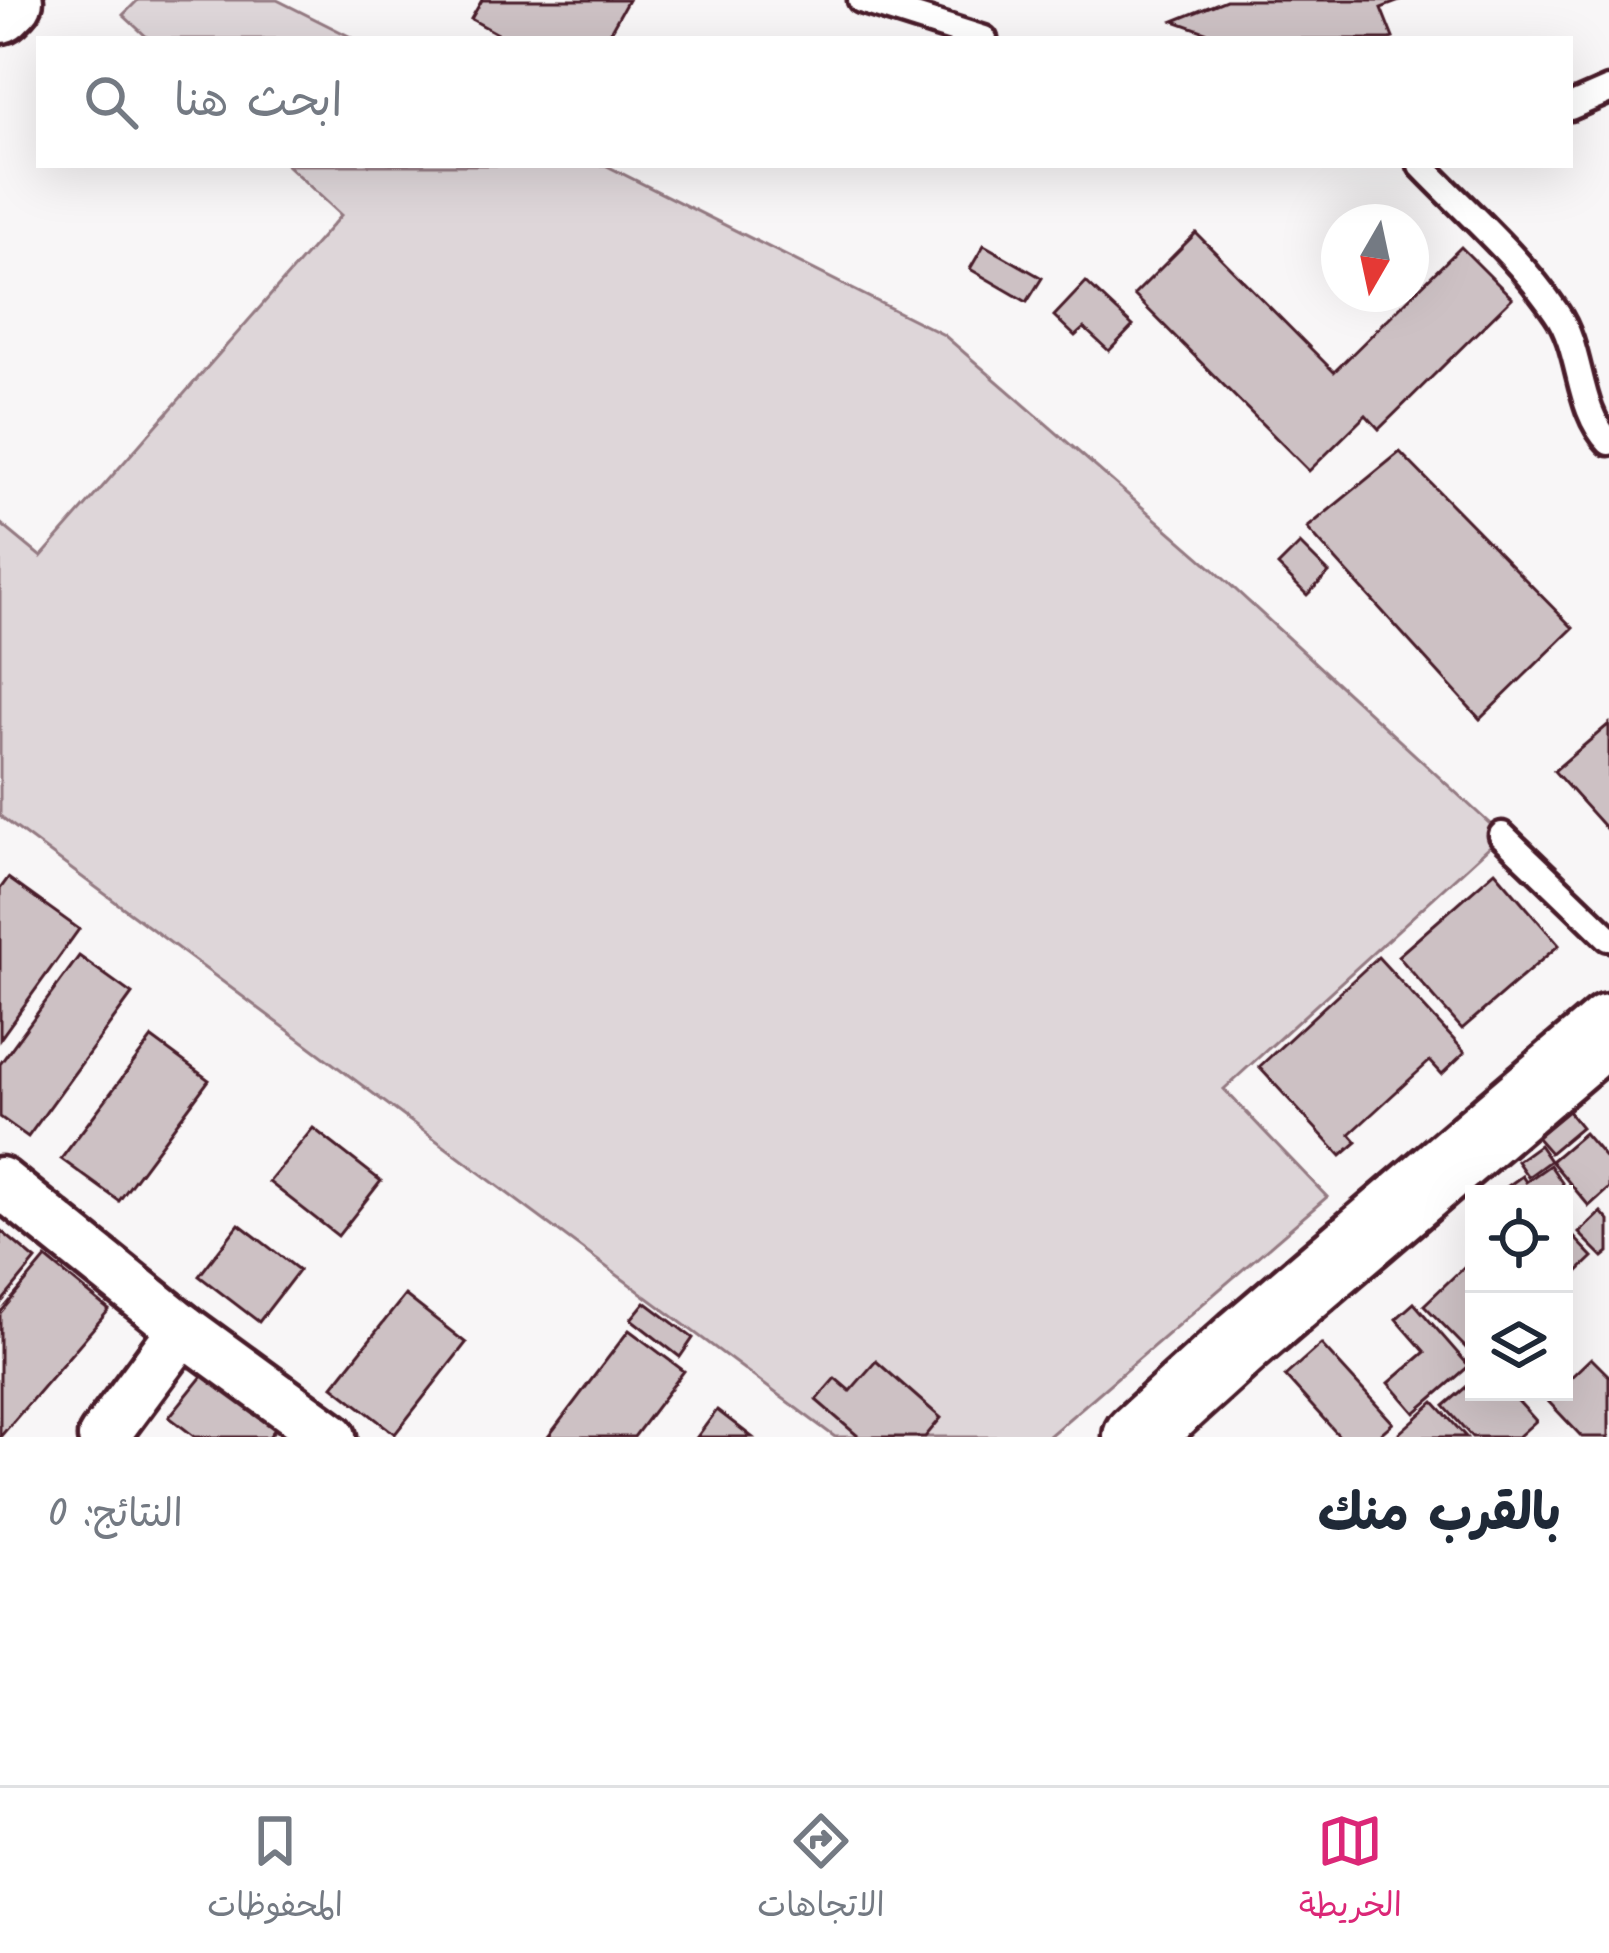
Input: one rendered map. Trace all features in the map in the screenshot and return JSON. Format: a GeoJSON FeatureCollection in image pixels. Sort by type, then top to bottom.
{"type":"FeatureCollection","features":[{"type":"Feature","properties":{"kind":"main road"},"geometry":{"type":"LineString","coordinates":[[0,9],[10,0]]}},
{"type":"Feature","properties":{"kind":"main road"},"geometry":{"type":"LineString","coordinates":[[1137,1437],[1278,1310],[1609,1028]]}},
{"type":"Feature","properties":{"kind":"street"},"geometry":{"type":"LineString","coordinates":[[0,1182],[183,1329],[332,1437]]}},
{"type":"Feature","properties":{"kind":"street"},"geometry":{"type":"LineString","coordinates":[[103,1437],[183,1329]]}},
{"type":"Feature","properties":{"kind":"lane"},"geometry":{"type":"LineString","coordinates":[[861,0],[975,36]]}},
{"type":"Feature","properties":{"kind":"lane"},"geometry":{"type":"LineString","coordinates":[[1573,106],[1609,90]]}},
{"type":"Feature","properties":{"kind":"lane"},"geometry":{"type":"LineString","coordinates":[[1424,168],[1508,254],[1558,314],[1593,420],[1609,442]]}},
{"type":"Feature","properties":{"kind":"lane"},"geometry":{"type":"LineString","coordinates":[[1502,835],[1609,938]]}},
{"type":"Feature","properties":{"kind":"shaded area"},"geometry":{"type":"Polygon","coordinates":[[[138,0],[277,0],[349,36],[146,36],[123,15],[138,0]]]}},
{"type":"Feature","properties":{"kind":"shaded area"},"geometry":{"type":"Polygon","coordinates":[[[290,168],[611,168],[944,335],[1211,567],[1502,835],[1224,1089],[1327,1197],[1048,1437],[835,1437],[0,816],[0,523],[41,557],[341,215],[290,168]]]}},
{"type":"Feature","properties":{"kind":"building"},"geometry":{"type":"Polygon","coordinates":[[[482,0],[628,0],[608,36],[502,36],[471,19],[482,0]]]}},
{"type":"Feature","properties":{"kind":"building"},"geometry":{"type":"Polygon","coordinates":[[[1226,0],[1402,0],[1381,8],[1392,36],[1216,36],[1174,21],[1226,0]]]}},
{"type":"Feature","properties":{"kind":"building"},"geometry":{"type":"Polygon","coordinates":[[[1196,233],[1334,372],[1395,312],[1429,312],[1429,278],[1461,247],[1512,298],[1379,429],[1366,415],[1309,471],[1134,295],[1196,233]]]}},
{"type":"Feature","properties":{"kind":"building"},"geometry":{"type":"Polygon","coordinates":[[[984,245],[1042,278],[1027,302],[970,269],[984,245]]]}},
{"type":"Feature","properties":{"kind":"building"},"geometry":{"type":"Polygon","coordinates":[[[1086,282],[1133,326],[1109,351],[1084,328],[1075,336],[1054,316],[1086,282]]]}},
{"type":"Feature","properties":{"kind":"building"},"geometry":{"type":"Polygon","coordinates":[[[1400,452],[1573,628],[1480,719],[1307,528],[1400,452]]]}},
{"type":"Feature","properties":{"kind":"building"},"geometry":{"type":"Polygon","coordinates":[[[1300,544],[1329,573],[1307,595],[1278,566],[1300,544]]]}},
{"type":"Feature","properties":{"kind":"building"},"geometry":{"type":"Polygon","coordinates":[[[1609,724],[1609,832],[1554,771],[1609,724]]]}},
{"type":"Feature","properties":{"kind":"building"},"geometry":{"type":"Polygon","coordinates":[[[1495,871],[1559,945],[1462,1029],[1398,956],[1495,871]]]}},
{"type":"Feature","properties":{"kind":"building"},"geometry":{"type":"Polygon","coordinates":[[[8,878],[79,929],[0,1039],[0,889],[8,878]]]}},
{"type":"Feature","properties":{"kind":"building"},"geometry":{"type":"Polygon","coordinates":[[[79,956],[132,994],[28,1137],[0,1117],[0,1064],[79,956]]]}},
{"type":"Feature","properties":{"kind":"building"},"geometry":{"type":"Polygon","coordinates":[[[1378,957],[1465,1052],[1442,1074],[1430,1061],[1350,1134],[1357,1142],[1341,1156],[1259,1067],[1378,957]]]}},
{"type":"Feature","properties":{"kind":"building"},"geometry":{"type":"Polygon","coordinates":[[[152,1038],[209,1080],[119,1201],[61,1159],[152,1038]]]}},
{"type":"Feature","properties":{"kind":"building"},"geometry":{"type":"Polygon","coordinates":[[[1568,1111],[1581,1127],[1550,1153],[1536,1137],[1568,1111]]]}},
{"type":"Feature","properties":{"kind":"building"},"geometry":{"type":"Polygon","coordinates":[[[313,1128],[381,1181],[338,1236],[269,1182],[313,1128]]]}},
{"type":"Feature","properties":{"kind":"building"},"geometry":{"type":"Polygon","coordinates":[[[1584,1133],[1609,1162],[1609,1188],[1589,1206],[1551,1161],[1584,1133]]]}},
{"type":"Feature","properties":{"kind":"building"},"geometry":{"type":"Polygon","coordinates":[[[1539,1145],[1550,1161],[1528,1177],[1517,1161],[1539,1145]]]}},
{"type":"Feature","properties":{"kind":"building"},"geometry":{"type":"Polygon","coordinates":[[[1550,1165],[1564,1185],[1510,1185],[1522,1176],[1526,1182],[1550,1165]]]}},
{"type":"Feature","properties":{"kind":"building"},"geometry":{"type":"Polygon","coordinates":[[[1601,1212],[1609,1221],[1609,1252],[1603,1257],[1579,1233],[1601,1212]]]}},
{"type":"Feature","properties":{"kind":"building"},"geometry":{"type":"Polygon","coordinates":[[[239,1224],[299,1270],[259,1322],[199,1276],[239,1224]]]}},
{"type":"Feature","properties":{"kind":"building"},"geometry":{"type":"Polygon","coordinates":[[[0,1230],[36,1260],[0,1304],[0,1230]]]}},
{"type":"Feature","properties":{"kind":"building"},"geometry":{"type":"Polygon","coordinates":[[[1573,1236],[1593,1257],[1573,1276],[1573,1236]]]}},
{"type":"Feature","properties":{"kind":"building"},"geometry":{"type":"Polygon","coordinates":[[[46,1258],[109,1310],[0,1437],[0,1313],[46,1258]]]}},
{"type":"Feature","properties":{"kind":"building"},"geometry":{"type":"Polygon","coordinates":[[[1465,1266],[1465,1347],[1424,1305],[1465,1266]]]}},
{"type":"Feature","properties":{"kind":"building"},"geometry":{"type":"Polygon","coordinates":[[[405,1295],[466,1343],[395,1434],[333,1386],[405,1295]]]}},
{"type":"Feature","properties":{"kind":"building"},"geometry":{"type":"Polygon","coordinates":[[[645,1302],[693,1338],[680,1357],[631,1319],[645,1302]]]}},
{"type":"Feature","properties":{"kind":"building"},"geometry":{"type":"Polygon","coordinates":[[[1414,1303],[1465,1361],[1465,1369],[1415,1413],[1389,1383],[1425,1352],[1396,1319],[1414,1303]]]}},
{"type":"Feature","properties":{"kind":"building"},"geometry":{"type":"Polygon","coordinates":[[[629,1330],[684,1371],[634,1437],[548,1437],[629,1330]]]}},
{"type":"Feature","properties":{"kind":"building"},"geometry":{"type":"Polygon","coordinates":[[[1321,1344],[1393,1423],[1377,1437],[1340,1437],[1285,1376],[1321,1344]]]}},
{"type":"Feature","properties":{"kind":"building"},"geometry":{"type":"Polygon","coordinates":[[[1591,1358],[1609,1376],[1609,1437],[1582,1437],[1548,1401],[1573,1401],[1573,1375],[1591,1358]]]}},
{"type":"Feature","properties":{"kind":"building"},"geometry":{"type":"Polygon","coordinates":[[[876,1361],[941,1418],[925,1437],[859,1437],[816,1400],[835,1378],[850,1391],[876,1361]]]}},
{"type":"Feature","properties":{"kind":"building"},"geometry":{"type":"Polygon","coordinates":[[[211,1365],[282,1420],[269,1437],[195,1437],[169,1417],[211,1365]]]}},
{"type":"Feature","properties":{"kind":"building"},"geometry":{"type":"Polygon","coordinates":[[[1465,1388],[1465,1401],[1518,1401],[1536,1421],[1518,1437],[1472,1437],[1444,1406],[1465,1388]]]}},
{"type":"Feature","properties":{"kind":"building"},"geometry":{"type":"Polygon","coordinates":[[[1434,1402],[1466,1437],[1396,1436],[1434,1402]]]}},
{"type":"Feature","properties":{"kind":"building"},"geometry":{"type":"Polygon","coordinates":[[[717,1410],[752,1437],[697,1437],[717,1410]]]}}]}
